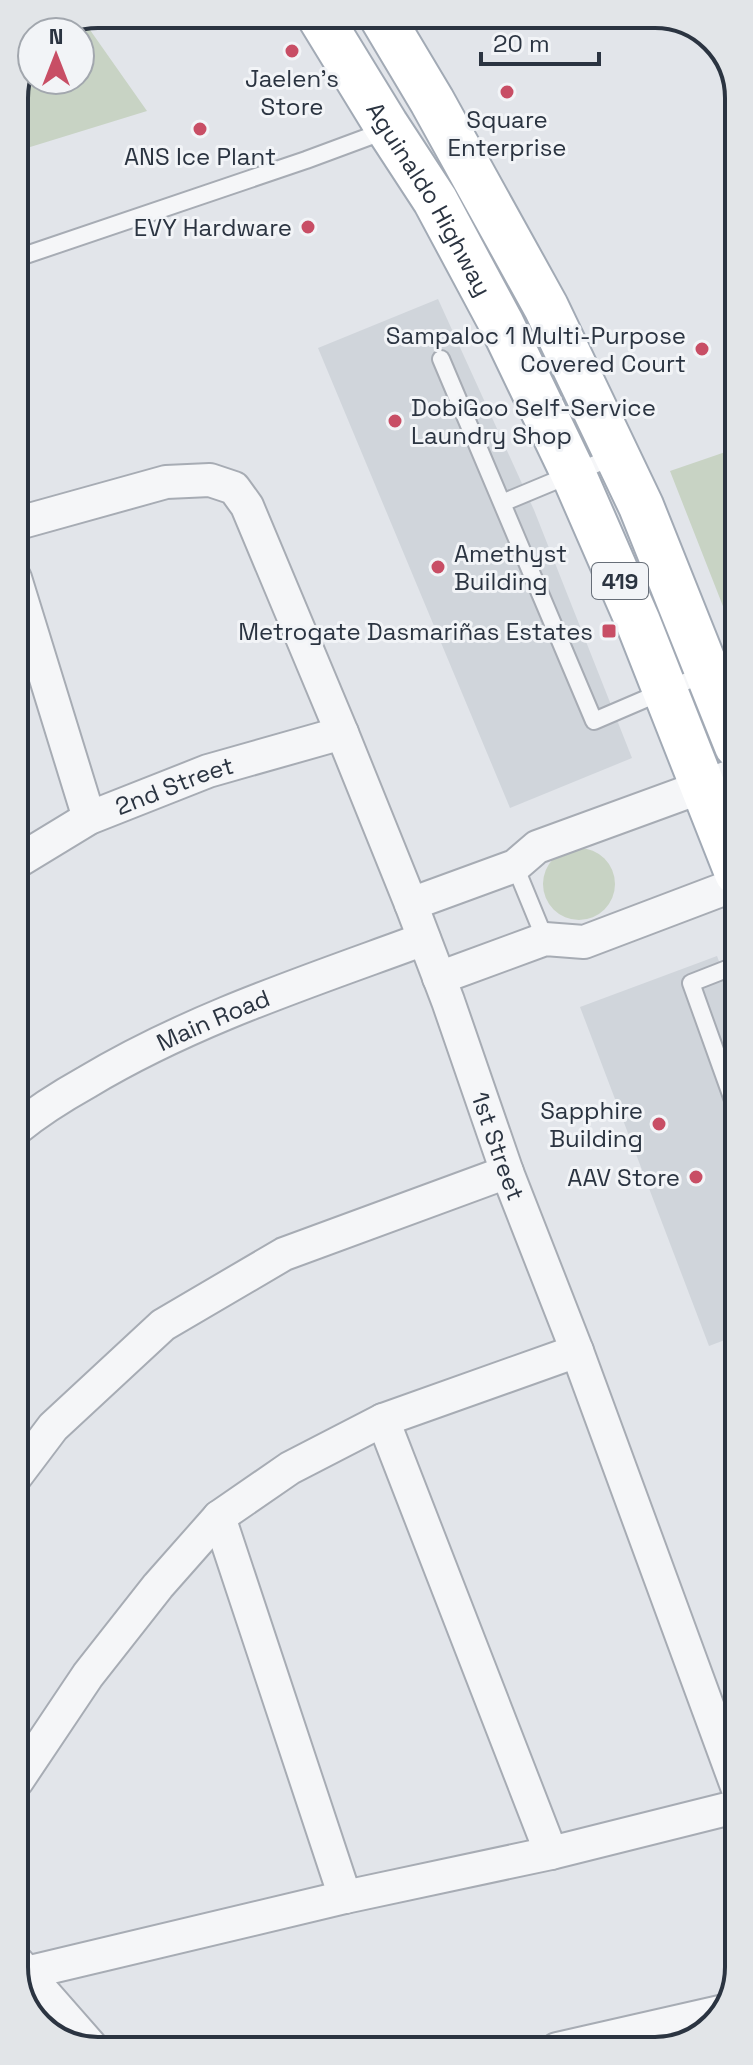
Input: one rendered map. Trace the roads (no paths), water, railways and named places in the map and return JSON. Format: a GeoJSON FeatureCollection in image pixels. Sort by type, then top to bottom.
{"type":"FeatureCollection","features":[{"type":"Feature","properties":{"kind":"main road","name":"Aguinaldo Highway"},"geometry":{"type":"LineString","coordinates":[[327,28],[435,200],[502,325],[573,473],[665,690],[720,780],[725,807]]}},
{"type":"Feature","properties":{"kind":"main road","name":"Aguinaldo Highway"},"geometry":{"type":"LineString","coordinates":[[388,28],[477,180],[546,307],[641,506],[725,716]]}},
{"type":"Feature","properties":{"kind":"main road"},"geometry":{"type":"LineString","coordinates":[[435,200],[477,180]]}},
{"type":"Feature","properties":{"kind":"street","name":"1st Street"},"geometry":{"type":"LineString","coordinates":[[28,520],[166,482],[210,480],[234,488],[247,506],[411,904],[507,1172],[577,1351],[725,1754]]}},
{"type":"Feature","properties":{"kind":"street"},"geometry":{"type":"LineString","coordinates":[[28,620],[89,818]]}},
{"type":"Feature","properties":{"kind":"street","name":"2nd Street"},"geometry":{"type":"LineString","coordinates":[[28,855],[89,818],[208,771],[342,733]]}},
{"type":"Feature","properties":{"kind":"street"},"geometry":{"type":"LineString","coordinates":[[411,904],[515,866],[537,847],[720,780]]}},
{"type":"Feature","properties":{"kind":"street"},"geometry":{"type":"LineString","coordinates":[[439,978],[545,939],[584,942],[725,889]]}},
{"type":"Feature","properties":{"kind":"street","name":"Main Road"},"geometry":{"type":"LineString","coordinates":[[28,1119],[115,1065],[182,1031],[424,939]]}},
{"type":"Feature","properties":{"kind":"street"},"geometry":{"type":"LineString","coordinates":[[28,1460],[53,1427],[163,1325],[284,1254],[507,1172]]}},
{"type":"Feature","properties":{"kind":"street"},"geometry":{"type":"LineString","coordinates":[[28,1765],[88,1675],[158,1586],[219,1517],[290,1468],[383,1420],[577,1351]]}},
{"type":"Feature","properties":{"kind":"street"},"geometry":{"type":"LineString","coordinates":[[383,1420],[551,1853]]}},
{"type":"Feature","properties":{"kind":"street"},"geometry":{"type":"LineString","coordinates":[[219,1517],[345,1897]]}},
{"type":"Feature","properties":{"kind":"street"},"geometry":{"type":"LineString","coordinates":[[28,1966],[551,1853],[725,1810]]}},
{"type":"Feature","properties":{"kind":"street"},"geometry":{"type":"LineString","coordinates":[[29,1975],[80,2035]]}},
{"type":"Feature","properties":{"kind":"street"},"geometry":{"type":"LineString","coordinates":[[610,2037],[707,2015]]}},
{"type":"Feature","properties":{"kind":"lane"},"geometry":{"type":"LineString","coordinates":[[28,254],[390,129]]}},
{"type":"Feature","properties":{"kind":"lane"},"geometry":{"type":"LineString","coordinates":[[441,359],[594,721],[708,673]]}},
{"type":"Feature","properties":{"kind":"lane"},"geometry":{"type":"LineString","coordinates":[[502,503],[617,455]]}},
{"type":"Feature","properties":{"kind":"lane"},"geometry":{"type":"LineString","coordinates":[[515,866],[545,939]]}},
{"type":"Feature","properties":{"kind":"lane"},"geometry":{"type":"LineString","coordinates":[[725,970],[691,983],[725,1078]]}},
{"type":"Feature","properties":{"kind":"place","name":"Jaelen's Store"},"geometry":{"type":"Point","coordinates":[292,51]}},
{"type":"Feature","properties":{"kind":"place","name":"Square Enterprise"},"geometry":{"type":"Point","coordinates":[507,92]}},
{"type":"Feature","properties":{"kind":"place","name":"ANS Ice Plant"},"geometry":{"type":"Point","coordinates":[200,129]}},
{"type":"Feature","properties":{"kind":"place","name":"EVY Hardware"},"geometry":{"type":"Point","coordinates":[308,227]}},
{"type":"Feature","properties":{"kind":"place","name":"Sampaloc 1 Multi-Purpose Covered Court"},"geometry":{"type":"Point","coordinates":[702,349]}},
{"type":"Feature","properties":{"kind":"place","name":"DobiGoo Self-Service Laundry Shop"},"geometry":{"type":"Point","coordinates":[395,421]}},
{"type":"Feature","properties":{"kind":"place","name":"Amethyst Building"},"geometry":{"type":"Point","coordinates":[438,567]}},
{"type":"Feature","properties":{"kind":"place","name":"Metrogate Dasmariñas Estates"},"geometry":{"type":"Point","coordinates":[609,631]}},
{"type":"Feature","properties":{"kind":"place","name":"Sapphire Building"},"geometry":{"type":"Point","coordinates":[659,1124]}},
{"type":"Feature","properties":{"kind":"place","name":"AAV Store"},"geometry":{"type":"Point","coordinates":[696,1177]}}]}
